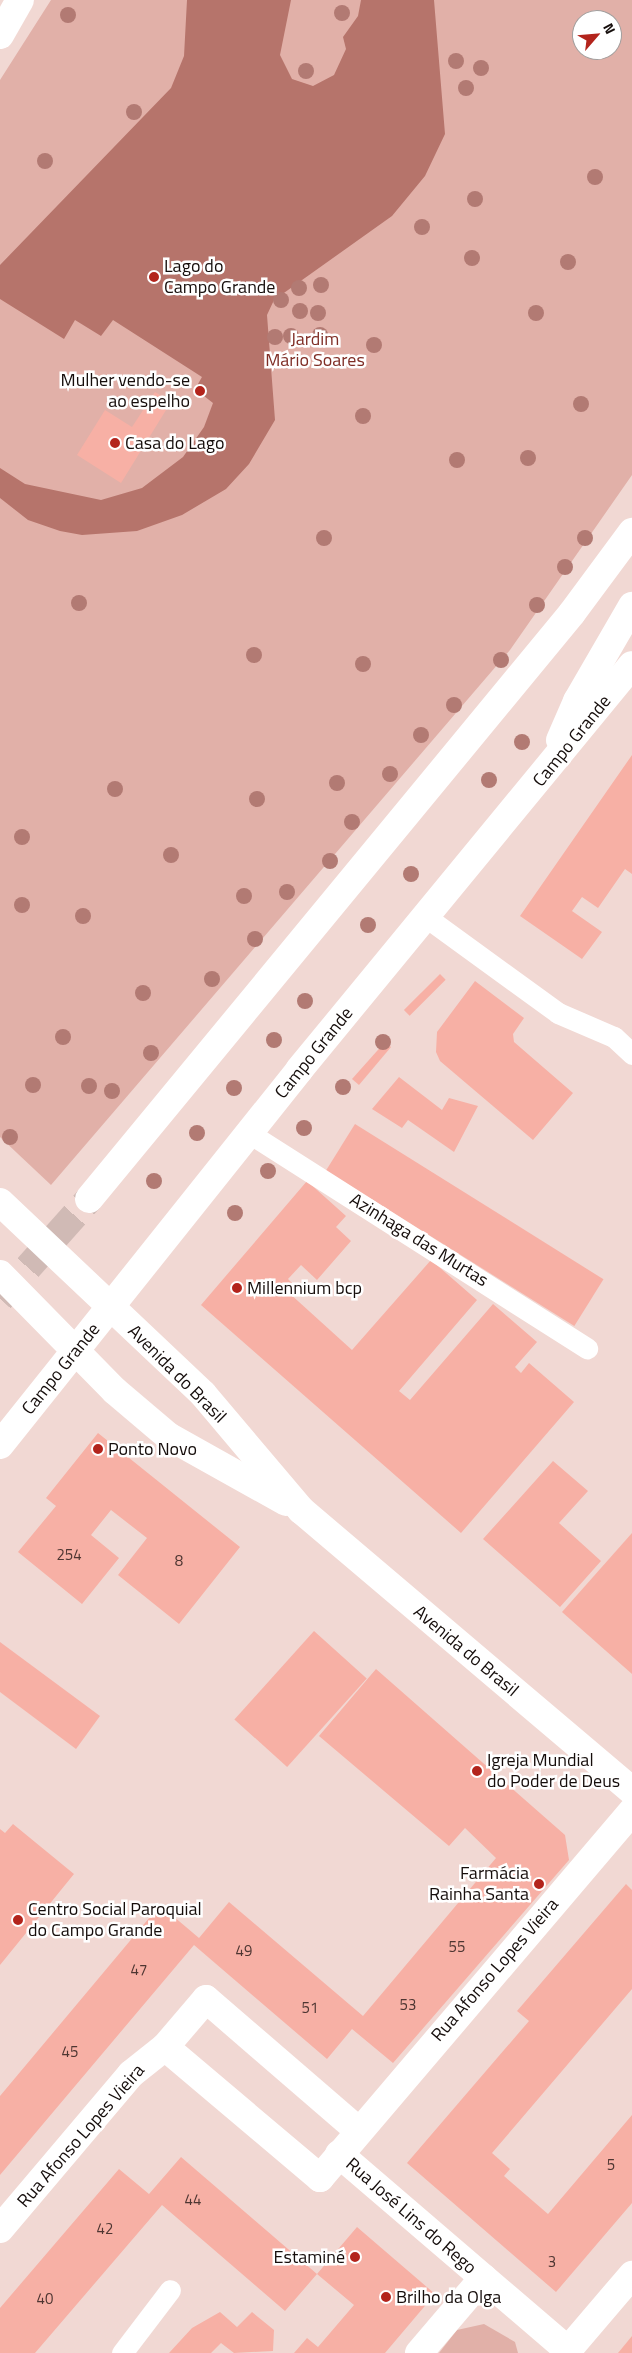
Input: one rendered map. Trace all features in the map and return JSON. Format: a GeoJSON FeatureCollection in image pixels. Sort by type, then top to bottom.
{"type":"FeatureCollection","features":[{"type":"Feature","properties":{"kind":"main road"},"geometry":{"type":"LineString","coordinates":[[0,35],[20,0]]}},
{"type":"Feature","properties":{"kind":"main road"},"geometry":{"type":"LineString","coordinates":[[89,1199],[572,613],[632,532]]}},
{"type":"Feature","properties":{"kind":"main road"},"geometry":{"type":"LineString","coordinates":[[546,774],[577,701],[632,606]]}},
{"type":"Feature","properties":{"kind":"main road","name":"Campo Grande"},"geometry":{"type":"LineString","coordinates":[[0,1445],[249,1133],[546,774],[632,665]]}},
{"type":"Feature","properties":{"kind":"main road","name":"Avenida do Brasil"},"geometry":{"type":"LineString","coordinates":[[0,1202],[203,1394],[301,1510],[632,1791]]}},
{"type":"Feature","properties":{"kind":"main road","name":"Avenida do Brasil"},"geometry":{"type":"LineString","coordinates":[[0,1274],[76,1350],[168,1436],[301,1510]]}},
{"type":"Feature","properties":{"kind":"main road","name":"Rua Afonso Lopes Vieira"},"geometry":{"type":"LineString","coordinates":[[165,2047],[320,2178],[358,2130],[632,1811]]}},
{"type":"Feature","properties":{"kind":"main road","name":"Rua Afonso Lopes Vieira"},"geometry":{"type":"LineString","coordinates":[[0,2229],[131,2074],[165,2047],[206,1999],[358,2130]]}},
{"type":"Feature","properties":{"kind":"main road","name":"Rua José Lins do Rego"},"geometry":{"type":"LineString","coordinates":[[339,2154],[566,2352],[632,2275]]}},
{"type":"Feature","properties":{"kind":"main road","name":"Rua José Lins do Rego"},"geometry":{"type":"LineString","coordinates":[[419,2353],[483,2278]]}},
{"type":"Feature","properties":{"kind":"lane"},"geometry":{"type":"LineString","coordinates":[[426,917],[558,1013],[614,1037],[632,1054]]}},
{"type":"Feature","properties":{"kind":"lane","name":"Azinhaga das Murtas"},"geometry":{"type":"LineString","coordinates":[[249,1133],[587,1348]]}},
{"type":"Feature","properties":{"kind":"lane"},"geometry":{"type":"LineString","coordinates":[[122,2353],[170,2290]]}},
{"type":"Feature","properties":{"kind":"green space","name":"Jardim Mário Soares"},"geometry":{"type":"Polygon","coordinates":[[[51,0],[632,0],[632,475],[510,650],[51,1185],[0,1137],[0,80],[51,0]]]}},
{"type":"Feature","properties":{"kind":"green space"},"geometry":{"type":"Polygon","coordinates":[[[484,2324],[515,2342],[518,2353],[439,2353],[457,2330],[484,2324]]]}},
{"type":"Feature","properties":{"kind":"shaded area","name":"Lago do Campo Grande"},"geometry":{"type":"Polygon","coordinates":[[[187,0],[291,0],[280,55],[292,79],[313,86],[334,75],[346,49],[343,37],[358,16],[361,0],[434,0],[445,134],[425,176],[392,216],[274,300],[267,315],[275,420],[249,464],[226,489],[182,515],[137,531],[82,535],[60,531],[28,520],[0,498],[0,468],[25,484],[101,500],[142,488],[183,457],[204,427],[213,403],[195,389],[202,377],[113,320],[101,336],[75,320],[64,339],[0,299],[0,265],[171,88],[184,56],[187,0]]]}},
{"type":"Feature","properties":{"kind":"building","name":"Casa do Lago"},"geometry":{"type":"Polygon","coordinates":[[[155,392],[171,402],[121,483],[77,455],[105,410],[132,427],[155,392]]]}},
{"type":"Feature","properties":{"kind":"building"},"geometry":{"type":"Polygon","coordinates":[[[632,755],[632,874],[625,869],[598,908],[582,897],[572,911],[602,932],[582,959],[520,916],[632,755]]]}},
{"type":"Feature","properties":{"kind":"building"},"geometry":{"type":"Polygon","coordinates":[[[440,974],[446,980],[410,1016],[404,1010],[440,974]]]}},
{"type":"Feature","properties":{"kind":"building"},"geometry":{"type":"Polygon","coordinates":[[[475,981],[524,1018],[513,1034],[514,1042],[573,1093],[533,1140],[440,1061],[436,1052],[437,1032],[475,981]]]}},
{"type":"Feature","properties":{"kind":"building"},"geometry":{"type":"Polygon","coordinates":[[[385,1042],[391,1047],[359,1085],[352,1079],[385,1042]]]}},
{"type":"Feature","properties":{"kind":"building"},"geometry":{"type":"Polygon","coordinates":[[[399,1077],[442,1110],[449,1098],[478,1106],[454,1152],[408,1120],[402,1128],[372,1109],[399,1077]]]}},
{"type":"Feature","properties":{"kind":"building"},"geometry":{"type":"Polygon","coordinates":[[[355,1124],[603,1279],[574,1326],[326,1171],[355,1124]]]}},
{"type":"Feature","properties":{"kind":"building"},"geometry":{"type":"Polygon","coordinates":[[[307,1181],[346,1216],[336,1227],[351,1241],[317,1280],[301,1265],[288,1279],[294,1285],[288,1292],[352,1350],[431,1260],[477,1300],[399,1391],[410,1400],[493,1304],[537,1342],[515,1367],[521,1373],[529,1363],[574,1402],[461,1533],[201,1305],[307,1181]]]}},
{"type":"Feature","properties":{"kind":"building"},"geometry":{"type":"Polygon","coordinates":[[[98,1433],[240,1547],[179,1624],[118,1575],[147,1538],[111,1510],[91,1535],[119,1558],[82,1604],[18,1552],[56,1506],[46,1498],[98,1433]]]}},
{"type":"Feature","properties":{"kind":"building"},"geometry":{"type":"Polygon","coordinates":[[[553,1461],[588,1491],[559,1523],[601,1561],[560,1607],[483,1539],[553,1461]]]}},
{"type":"Feature","properties":{"kind":"building"},"geometry":{"type":"Polygon","coordinates":[[[632,1533],[632,1674],[562,1612],[632,1533]]]}},
{"type":"Feature","properties":{"kind":"building"},"geometry":{"type":"Polygon","coordinates":[[[314,1631],[367,1679],[287,1767],[234,1719],[314,1631]]]}},
{"type":"Feature","properties":{"kind":"building"},"geometry":{"type":"Polygon","coordinates":[[[0,1642],[100,1716],[76,1749],[0,1692],[0,1642]]]}},
{"type":"Feature","properties":{"kind":"building"},"geometry":{"type":"Polygon","coordinates":[[[376,1669],[565,1835],[569,1860],[393,2063],[352,2029],[327,2059],[194,1945],[0,2175],[0,2096],[160,1905],[199,1938],[229,1902],[363,2016],[496,1858],[465,1828],[449,1846],[319,1736],[376,1669]]]}},
{"type":"Feature","properties":{"kind":"building","name":"Centro Social Paroquial do Campo Grande"},"geometry":{"type":"Polygon","coordinates":[[[13,1824],[74,1874],[0,1965],[0,1829],[5,1833],[13,1824]]]}},
{"type":"Feature","properties":{"kind":"building"},"geometry":{"type":"Polygon","coordinates":[[[626,1884],[632,1890],[632,1989],[492,2153],[510,2169],[504,2176],[548,2214],[632,2115],[632,2203],[556,2292],[407,2163],[529,2021],[517,2011],[626,1884]]]}},
{"type":"Feature","properties":{"kind":"building"},"geometry":{"type":"Polygon","coordinates":[[[181,2157],[317,2274],[285,2311],[162,2205],[35,2353],[0,2353],[0,2308],[119,2169],[149,2194],[181,2157]]]}},
{"type":"Feature","properties":{"kind":"building"},"geometry":{"type":"Polygon","coordinates":[[[357,2227],[435,2294],[385,2353],[294,2353],[307,2338],[318,2347],[354,2305],[317,2274],[357,2227]]]}},
{"type":"Feature","properties":{"kind":"building"},"geometry":{"type":"Polygon","coordinates":[[[220,2312],[237,2327],[252,2312],[274,2330],[273,2351],[234,2353],[221,2343],[211,2353],[169,2353],[192,2328],[220,2312]]]}},
{"type":"Feature","properties":{"kind":"building"},"geometry":{"type":"Polygon","coordinates":[[[632,2336],[632,2353],[618,2353],[632,2336]]]}},
{"type":"Feature","properties":{"kind":"tunnel"},"geometry":{"type":"LineString","coordinates":[[0,1299],[89,1199]]}},
{"type":"Feature","properties":{"kind":"place","name":"Lago do Campo Grande"},"geometry":{"type":"Point","coordinates":[154,277]}},
{"type":"Feature","properties":{"kind":"place","name":"Mulher vendo-se ao espelho"},"geometry":{"type":"Point","coordinates":[200,391]}},
{"type":"Feature","properties":{"kind":"place","name":"Casa do Lago"},"geometry":{"type":"Point","coordinates":[115,443]}},
{"type":"Feature","properties":{"kind":"place","name":"Millennium bcp"},"geometry":{"type":"Point","coordinates":[237,1288]}},
{"type":"Feature","properties":{"kind":"place","name":"Ponto Novo"},"geometry":{"type":"Point","coordinates":[98,1449]}},
{"type":"Feature","properties":{"kind":"place","name":"Igreja Mundial do Poder de Deus"},"geometry":{"type":"Point","coordinates":[477,1771]}},
{"type":"Feature","properties":{"kind":"place","name":"Farmácia Rainha Santa"},"geometry":{"type":"Point","coordinates":[539,1884]}},
{"type":"Feature","properties":{"kind":"place","name":"Centro Social Paroquial do Campo Grande"},"geometry":{"type":"Point","coordinates":[18,1920]}},
{"type":"Feature","properties":{"kind":"place","name":"Estaminé"},"geometry":{"type":"Point","coordinates":[355,2257]}},
{"type":"Feature","properties":{"kind":"place","name":"Brilho da Olga"},"geometry":{"type":"Point","coordinates":[386,2297]}}]}
